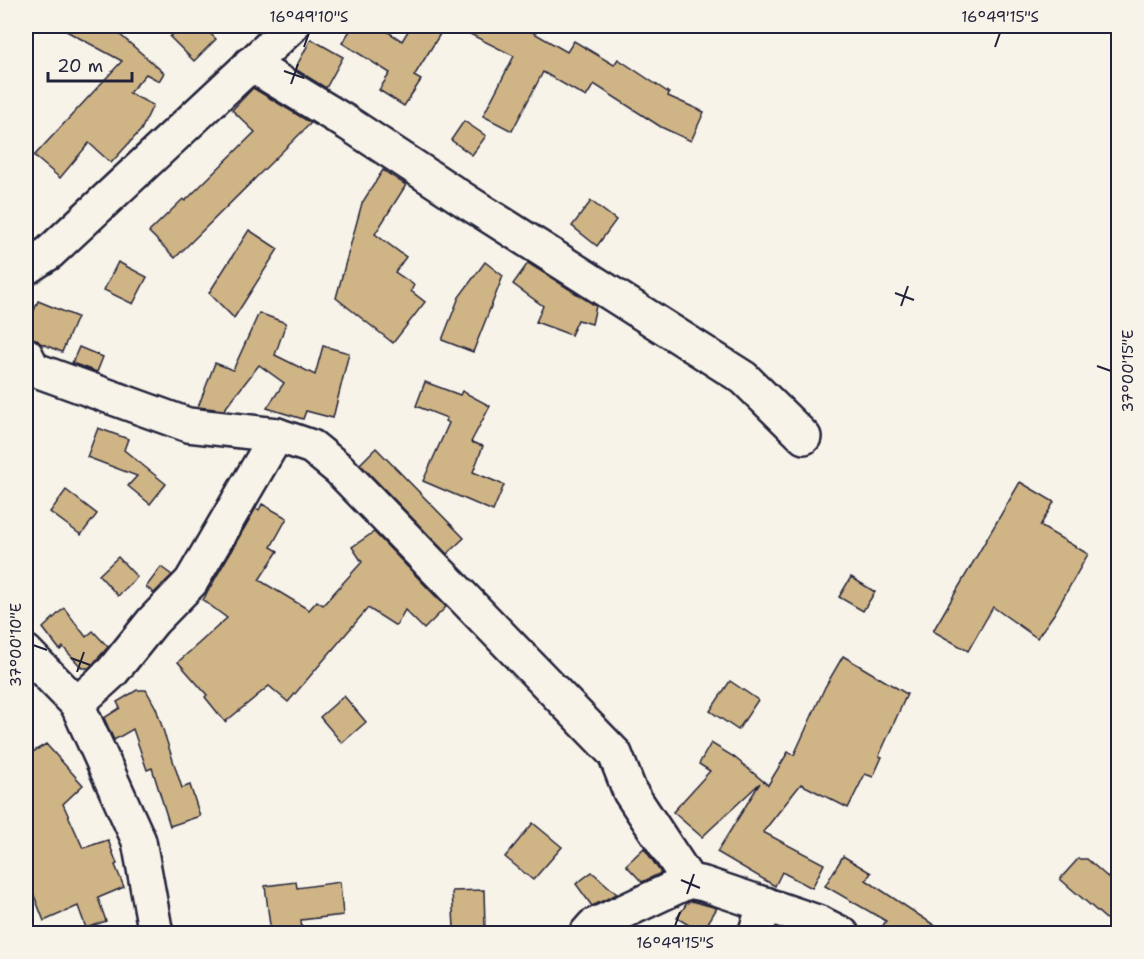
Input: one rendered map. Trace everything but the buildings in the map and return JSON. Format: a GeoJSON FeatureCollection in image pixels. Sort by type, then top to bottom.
{"type":"FeatureCollection","features":[{"type":"Feature","properties":{"kind":"street"},"geometry":{"type":"LineString","coordinates":[[26,268],[49,254],[292,26]]}},
{"type":"Feature","properties":{"kind":"street"},"geometry":{"type":"LineString","coordinates":[[250,64],[349,124],[744,378],[804,436]]}},
{"type":"Feature","properties":{"kind":"street"},"geometry":{"type":"LineString","coordinates":[[26,355],[33,369],[188,425],[277,435],[312,447],[339,469],[615,754],[630,792],[689,881],[760,919],[819,923],[842,933]]}},
{"type":"Feature","properties":{"kind":"street"},"geometry":{"type":"LineString","coordinates":[[77,704],[112,672],[153,621],[191,582],[277,435]]}},
{"type":"Feature","properties":{"kind":"street"},"geometry":{"type":"LineString","coordinates":[[26,652],[77,704],[139,841],[156,933]]}},
{"type":"Feature","properties":{"kind":"street"},"geometry":{"type":"LineString","coordinates":[[586,933],[593,926],[689,881]]}}]}
